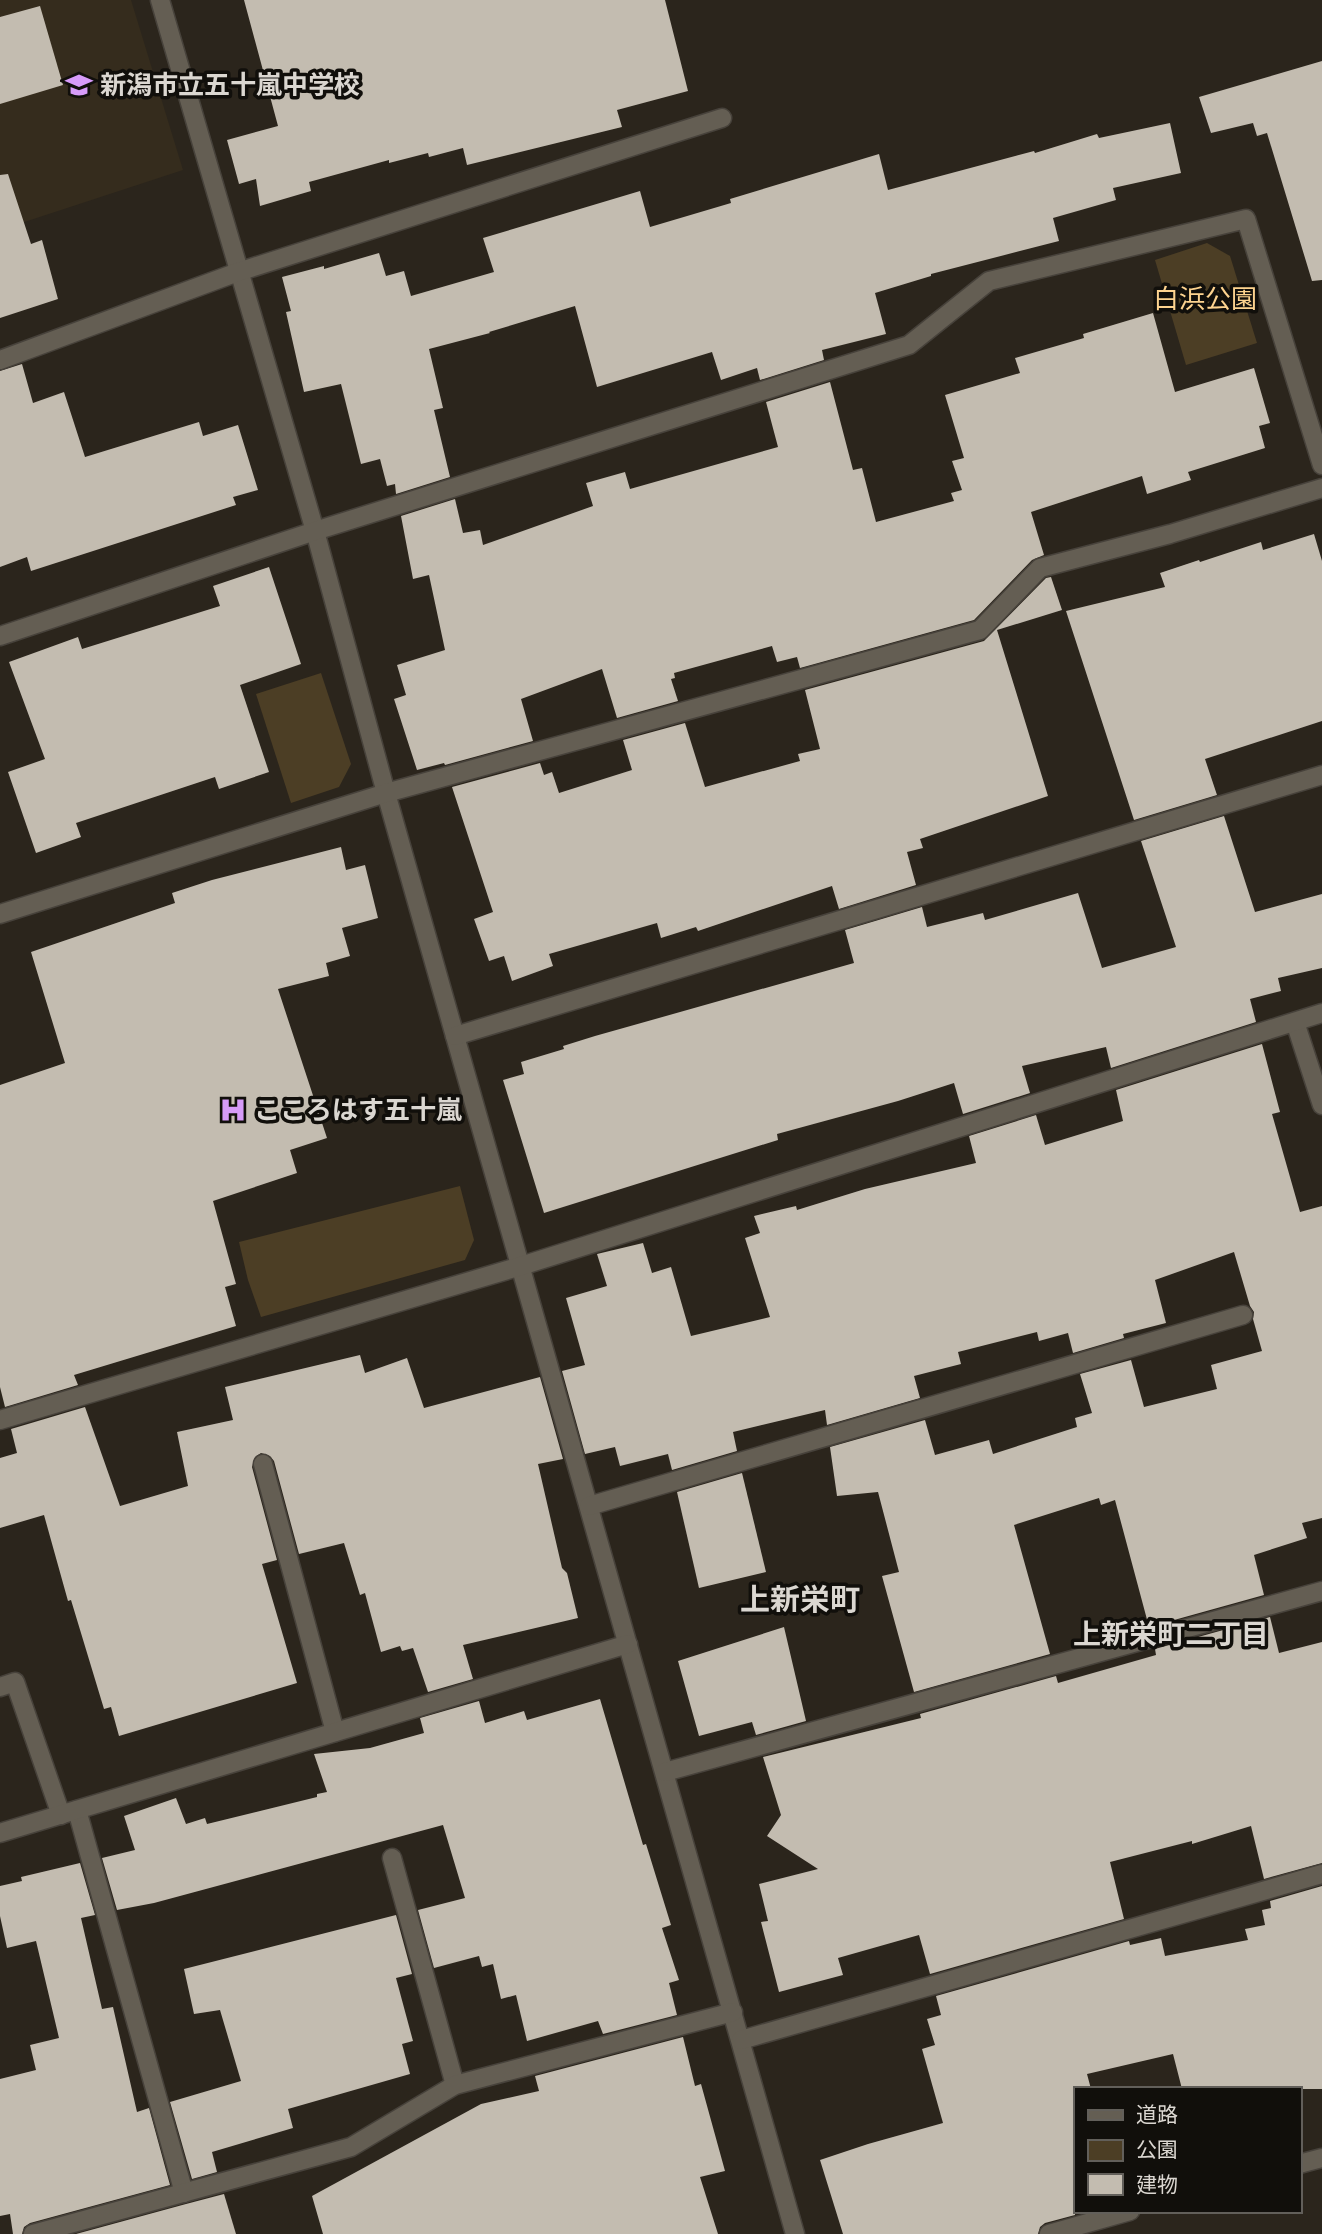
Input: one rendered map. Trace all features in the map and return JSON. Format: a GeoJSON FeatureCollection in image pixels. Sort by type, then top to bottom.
{"type":"FeatureCollection","features":[{"type":"Feature","properties":{"kind":"street"},"geometry":{"type":"LineString","coordinates":[[160,0],[315,531],[386,793],[795,2234]]}},
{"type":"Feature","properties":{"kind":"street"},"geometry":{"type":"LineString","coordinates":[[0,360],[239,272],[722,118]]}},
{"type":"Feature","properties":{"kind":"street"},"geometry":{"type":"LineString","coordinates":[[0,636],[315,531],[909,345],[989,281],[1247,219],[1322,465]]}},
{"type":"Feature","properties":{"kind":"street"},"geometry":{"type":"LineString","coordinates":[[0,915],[386,793],[980,630],[1040,568],[1170,534],[1322,488]]}},
{"type":"Feature","properties":{"kind":"street"},"geometry":{"type":"LineString","coordinates":[[456,1036],[1322,775]]}},
{"type":"Feature","properties":{"kind":"street"},"geometry":{"type":"LineString","coordinates":[[0,1420],[521,1266],[1322,1013]]}},
{"type":"Feature","properties":{"kind":"street"},"geometry":{"type":"LineString","coordinates":[[1295,1022],[1322,1105]]}},
{"type":"Feature","properties":{"kind":"street"},"geometry":{"type":"LineString","coordinates":[[589,1506],[1243,1315]]}},
{"type":"Feature","properties":{"kind":"street"},"geometry":{"type":"LineString","coordinates":[[263,1464],[335,1732]]}},
{"type":"Feature","properties":{"kind":"street"},"geometry":{"type":"LineString","coordinates":[[665,1772],[1322,1591]]}},
{"type":"Feature","properties":{"kind":"street"},"geometry":{"type":"LineString","coordinates":[[0,1833],[628,1644]]}},
{"type":"Feature","properties":{"kind":"street"},"geometry":{"type":"LineString","coordinates":[[0,1686],[15,1682],[69,1812],[184,2193]]}},
{"type":"Feature","properties":{"kind":"street"},"geometry":{"type":"LineString","coordinates":[[391,1858],[455,2085]]}},
{"type":"Feature","properties":{"kind":"street"},"geometry":{"type":"LineString","coordinates":[[741,2040],[1322,1874]]}},
{"type":"Feature","properties":{"kind":"street"},"geometry":{"type":"LineString","coordinates":[[33,2234],[351,2147],[455,2085],[733,2012]]}},
{"type":"Feature","properties":{"kind":"street"},"geometry":{"type":"LineString","coordinates":[[1301,2163],[1322,2158]]}},
{"type":"Feature","properties":{"kind":"street"},"geometry":{"type":"LineString","coordinates":[[1049,2234],[1123,2213]]}},
{"type":"Feature","properties":{"kind":"shaded area","name":"新潟市立五十嵐中学校"},"geometry":{"type":"Polygon","coordinates":[[[0,0],[131,0],[183,170],[0,230],[0,0]]]}},
{"type":"Feature","properties":{"kind":"green space","name":"白浜公園"},"geometry":{"type":"Polygon","coordinates":[[[1207,243],[1230,256],[1257,343],[1186,365],[1155,260],[1207,243]]]}},
{"type":"Feature","properties":{"kind":"green space"},"geometry":{"type":"Polygon","coordinates":[[[321,673],[351,764],[339,787],[291,803],[256,694],[321,673]]]}},
{"type":"Feature","properties":{"kind":"green space"},"geometry":{"type":"Polygon","coordinates":[[[460,1186],[474,1240],[465,1260],[261,1317],[239,1242],[460,1186]]]}},
{"type":"Feature","properties":{"kind":"building"},"geometry":{"type":"Polygon","coordinates":[[[244,0],[665,0],[688,91],[617,110],[622,127],[467,165],[463,148],[429,157],[428,153],[389,163],[389,160],[309,182],[311,191],[260,206],[256,179],[239,184],[227,140],[278,126],[244,0]]]}},
{"type":"Feature","properties":{"kind":"building"},"geometry":{"type":"Polygon","coordinates":[[[40,6],[63,85],[0,104],[0,17],[40,6]]]}},
{"type":"Feature","properties":{"kind":"building"},"geometry":{"type":"Polygon","coordinates":[[[1322,61],[1322,280],[1312,281],[1267,133],[1257,136],[1253,123],[1211,133],[1199,97],[1322,61]]]}},
{"type":"Feature","properties":{"kind":"building"},"geometry":{"type":"Polygon","coordinates":[[[1170,123],[1181,173],[1113,188],[1116,200],[1053,218],[1059,241],[931,274],[875,293],[886,334],[822,350],[824,360],[760,380],[757,368],[721,380],[712,352],[597,387],[575,306],[429,349],[443,408],[434,410],[450,477],[396,494],[395,484],[387,486],[380,459],[361,464],[341,384],[304,392],[286,312],[291,311],[282,277],[324,266],[324,269],[379,253],[386,276],[404,271],[411,296],[494,272],[483,238],[640,191],[650,227],[731,203],[730,199],[879,154],[888,190],[1034,151],[1035,153],[1097,134],[1099,138],[1170,123]]]}},
{"type":"Feature","properties":{"kind":"building"},"geometry":{"type":"Polygon","coordinates":[[[8,174],[31,244],[42,240],[58,299],[0,318],[0,175],[8,174]]]}},
{"type":"Feature","properties":{"kind":"building"},"geometry":{"type":"Polygon","coordinates":[[[1153,313],[1175,392],[1254,368],[1270,423],[1259,426],[1265,448],[1188,472],[1191,480],[1147,494],[1142,476],[1031,512],[1044,555],[1032,560],[974,620],[800,668],[797,657],[777,662],[772,646],[674,673],[675,678],[671,679],[678,701],[617,718],[602,669],[521,699],[533,741],[417,770],[394,699],[406,695],[397,665],[445,650],[429,575],[413,579],[401,516],[455,499],[463,533],[480,530],[483,545],[593,506],[586,483],[625,472],[630,489],[778,447],[766,402],[830,382],[853,470],[862,468],[876,522],[954,501],[951,493],[962,490],[952,461],[964,458],[945,395],[1020,373],[1015,358],[1084,338],[1083,334],[1153,313]]]}},
{"type":"Feature","properties":{"kind":"building"},"geometry":{"type":"Polygon","coordinates":[[[22,364],[33,403],[64,392],[85,457],[199,422],[203,436],[238,425],[258,490],[233,497],[236,505],[31,571],[27,557],[0,567],[0,371],[22,364]]]}},
{"type":"Feature","properties":{"kind":"building"},"geometry":{"type":"Polygon","coordinates":[[[1314,534],[1322,561],[1322,721],[1205,759],[1217,795],[1134,820],[1066,611],[1165,587],[1160,573],[1199,560],[1200,562],[1261,542],[1263,550],[1314,534]]]}},
{"type":"Feature","properties":{"kind":"building"},"geometry":{"type":"Polygon","coordinates":[[[269,567],[301,664],[240,685],[269,772],[219,789],[215,777],[76,823],[81,837],[36,853],[8,772],[45,759],[9,662],[78,637],[82,649],[220,606],[213,586],[269,567]]]}},
{"type":"Feature","properties":{"kind":"building"},"geometry":{"type":"Polygon","coordinates":[[[1051,577],[1062,610],[997,630],[1048,796],[920,839],[923,848],[907,852],[916,885],[839,909],[832,886],[698,931],[696,927],[661,938],[657,923],[549,954],[553,966],[512,981],[504,956],[489,961],[474,919],[493,912],[452,787],[540,763],[544,775],[552,772],[559,793],[632,770],[623,740],[685,723],[705,787],[800,761],[798,754],[820,749],[805,690],[984,641],[1046,578],[1051,577]]]}},
{"type":"Feature","properties":{"kind":"building"},"geometry":{"type":"Polygon","coordinates":[[[1224,816],[1255,912],[1322,894],[1322,968],[1278,978],[1281,991],[1250,999],[1256,1022],[1111,1068],[1106,1047],[1022,1066],[1030,1093],[963,1114],[954,1083],[777,1134],[778,1140],[544,1213],[503,1080],[524,1074],[521,1062],[595,1036],[854,963],[845,930],[922,907],[927,927],[983,913],[985,920],[1078,893],[1102,968],[1176,947],[1141,841],[1224,816]]]}},
{"type":"Feature","properties":{"kind":"building"},"geometry":{"type":"Polygon","coordinates":[[[341,847],[346,870],[365,865],[378,918],[342,928],[350,956],[326,963],[329,976],[278,989],[327,1138],[290,1150],[297,1173],[213,1201],[236,1284],[225,1287],[236,1326],[74,1375],[78,1385],[5,1407],[0,1387],[0,1085],[65,1063],[31,952],[175,903],[172,893],[341,847]]]}},
{"type":"Feature","properties":{"kind":"building"},"geometry":{"type":"Polygon","coordinates":[[[1262,1044],[1280,1112],[1272,1114],[1300,1212],[1322,1206],[1322,1518],[1302,1523],[1307,1538],[1254,1555],[1264,1595],[1149,1627],[1115,1500],[1101,1505],[1099,1498],[1014,1525],[1050,1654],[914,1692],[882,1576],[899,1572],[878,1492],[837,1496],[830,1447],[925,1420],[935,1455],[989,1440],[993,1454],[1077,1427],[1075,1418],[1092,1413],[1080,1374],[1131,1360],[1144,1407],[1217,1389],[1211,1365],[1262,1351],[1253,1319],[1254,1312],[1234,1252],[1155,1280],[1166,1323],[1123,1334],[1124,1338],[1073,1353],[1068,1333],[1039,1341],[1037,1332],[958,1352],[961,1364],[914,1376],[920,1398],[827,1425],[825,1410],[733,1432],[737,1451],[672,1470],[668,1454],[620,1466],[615,1447],[585,1454],[562,1371],[585,1365],[566,1298],[607,1286],[597,1254],[643,1243],[652,1273],[671,1267],[691,1336],[770,1317],[745,1238],[760,1233],[754,1216],[796,1206],[797,1210],[865,1189],[976,1163],[969,1136],[1036,1115],[1045,1145],[1123,1121],[1116,1090],[1262,1044]]]}},
{"type":"Feature","properties":{"kind":"building"},"geometry":{"type":"Polygon","coordinates":[[[360,1355],[365,1373],[407,1358],[424,1408],[540,1377],[563,1459],[538,1464],[562,1568],[567,1573],[578,1618],[463,1645],[473,1679],[428,1692],[413,1648],[402,1651],[400,1646],[381,1652],[365,1593],[360,1595],[344,1543],[299,1554],[274,1461],[270,1456],[261,1453],[255,1457],[252,1467],[277,1560],[262,1564],[297,1683],[119,1736],[111,1707],[104,1709],[71,1600],[68,1601],[44,1515],[0,1528],[0,1458],[17,1453],[11,1429],[85,1407],[120,1506],[188,1486],[177,1432],[233,1420],[225,1387],[360,1355]]]}},
{"type":"Feature","properties":{"kind":"building"},"geometry":{"type":"Polygon","coordinates":[[[742,1473],[766,1572],[699,1588],[677,1492],[742,1473]]]}},
{"type":"Feature","properties":{"kind":"building"},"geometry":{"type":"Polygon","coordinates":[[[1270,1617],[1279,1653],[1322,1642],[1322,1863],[1264,1879],[1251,1826],[1192,1844],[1192,1841],[1110,1862],[1124,1919],[930,1974],[919,1935],[838,1958],[843,1975],[779,1992],[761,1922],[768,1921],[759,1884],[818,1869],[767,1836],[781,1815],[763,1757],[921,1718],[920,1714],[1056,1676],[1058,1683],[1156,1655],[1155,1649],[1270,1617]]]}},
{"type":"Feature","properties":{"kind":"building"},"geometry":{"type":"Polygon","coordinates":[[[784,1627],[806,1721],[756,1735],[752,1722],[699,1736],[678,1661],[784,1627]]]}},
{"type":"Feature","properties":{"kind":"building"},"geometry":{"type":"Polygon","coordinates":[[[600,1699],[643,1845],[646,1844],[671,1925],[662,1928],[679,1980],[669,1983],[677,2015],[603,2034],[598,2021],[527,2041],[516,1995],[501,1999],[493,1964],[482,1967],[479,1956],[434,1968],[418,1910],[465,1898],[443,1825],[154,1903],[117,1910],[102,1858],[135,1850],[124,1816],[176,1798],[186,1824],[205,1818],[207,1824],[317,1797],[317,1794],[327,1792],[314,1754],[370,1748],[424,1733],[420,1718],[479,1701],[485,1723],[524,1711],[527,1720],[600,1699]]]}},
{"type":"Feature","properties":{"kind":"building"},"geometry":{"type":"Polygon","coordinates":[[[80,1863],[95,1915],[81,1918],[102,2009],[113,2007],[137,2112],[149,2108],[170,2185],[30,2223],[24,2227],[22,2234],[13,2234],[10,2214],[0,2216],[0,2079],[36,2070],[30,2045],[59,2038],[36,1941],[7,1948],[0,1916],[0,1886],[22,1881],[21,1877],[80,1863]]]}},
{"type":"Feature","properties":{"kind":"building"},"geometry":{"type":"Polygon","coordinates":[[[1322,1886],[1322,2089],[1181,2087],[1173,2054],[1087,2074],[1090,2087],[1074,2087],[1075,2215],[1045,2223],[1038,2234],[843,2234],[820,2160],[943,2123],[922,2049],[935,2045],[927,2019],[941,2015],[936,1996],[1129,1941],[1130,1945],[1161,1938],[1165,1956],[1248,1940],[1245,1929],[1265,1925],[1262,1910],[1271,1908],[1270,1901],[1322,1886]]]}},
{"type":"Feature","properties":{"kind":"building"},"geometry":{"type":"Polygon","coordinates":[[[396,1915],[412,1974],[396,1978],[413,2041],[402,2044],[410,2074],[288,2109],[293,2128],[212,2152],[217,2172],[192,2179],[170,2102],[241,2081],[220,2010],[194,2014],[184,1969],[396,1915]]]}},
{"type":"Feature","properties":{"kind":"building"},"geometry":{"type":"Polygon","coordinates":[[[683,2037],[695,2086],[701,2084],[725,2171],[700,2177],[718,2234],[323,2234],[312,2196],[481,2104],[539,2091],[535,2076],[683,2037]]]}},
{"type":"Feature","properties":{"kind":"building"},"geometry":{"type":"Polygon","coordinates":[[[224,2194],[236,2234],[76,2234],[186,2204],[224,2194]]]}},
{"type":"Feature","properties":{"kind":"place","name":"新潟市立五十嵐中学校"},"geometry":{"type":"Point","coordinates":[79,85]}},
{"type":"Feature","properties":{"kind":"place","name":"こころはす五十嵐"},"geometry":{"type":"Point","coordinates":[233,1110]}},
{"type":"Feature","properties":{"kind":"district","name":"上新栄町"},"geometry":{"type":"Point","coordinates":[800,1600]}},
{"type":"Feature","properties":{"kind":"district","name":"上新栄町二丁目"},"geometry":{"type":"Point","coordinates":[1171,1634]}}]}
